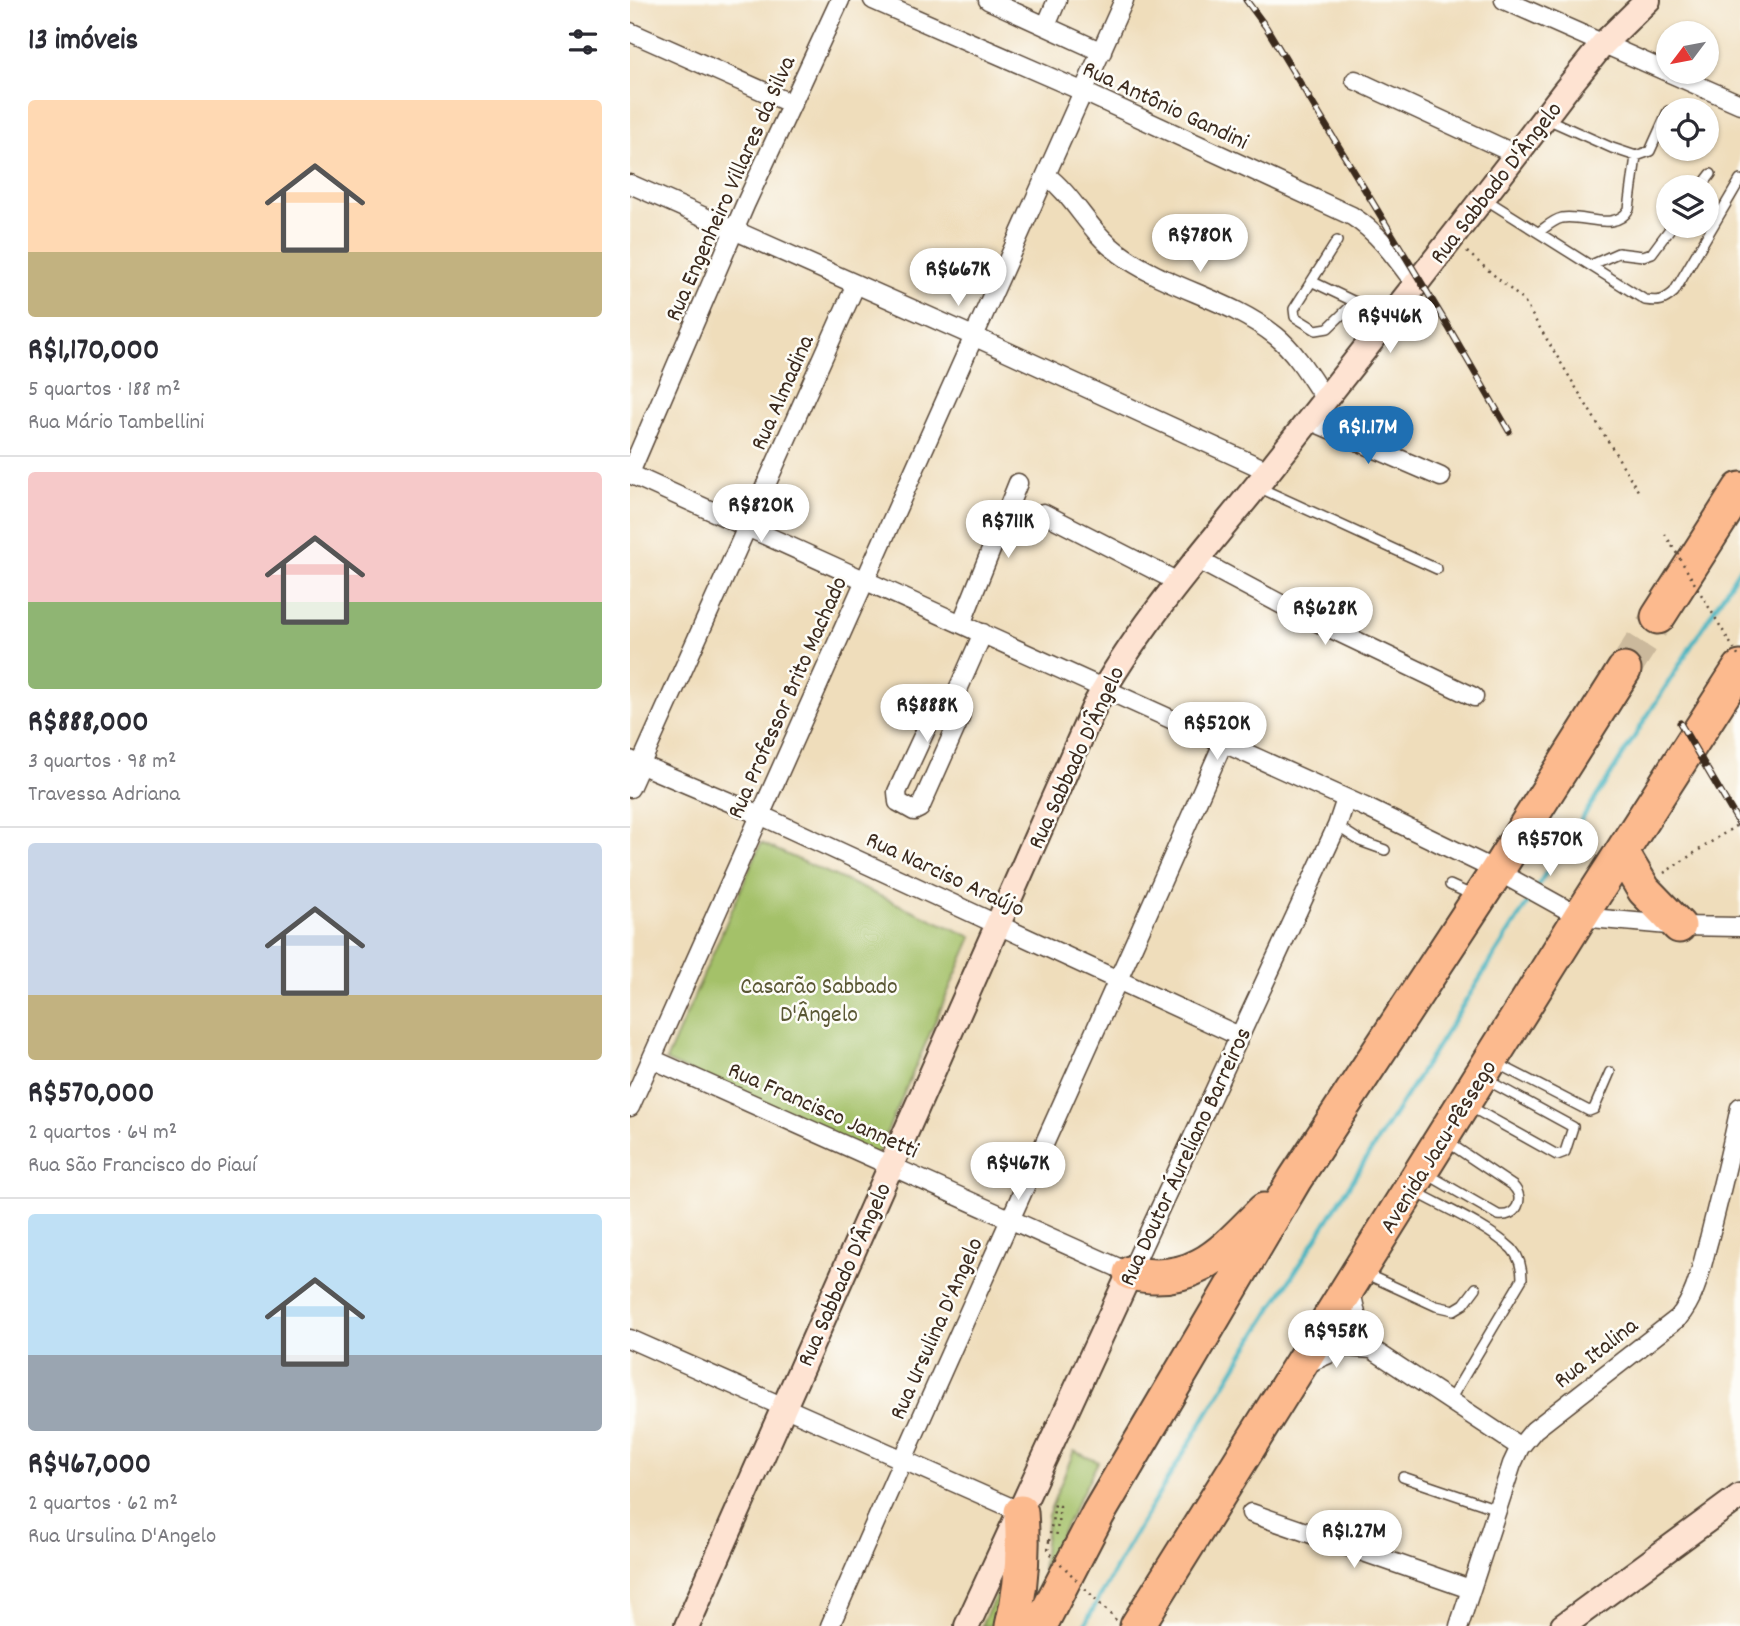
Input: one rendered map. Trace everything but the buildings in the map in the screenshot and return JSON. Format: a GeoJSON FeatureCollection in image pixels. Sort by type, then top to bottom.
{"type":"FeatureCollection","features":[{"type":"Feature","properties":{"kind":"highway"},"geometry":{"type":"LineString","coordinates":[[1658,617],[1740,489]]}},
{"type":"Feature","properties":{"kind":"highway","name":"Avenida Jacu-Pêssego"},"geometry":{"type":"LineString","coordinates":[[1137,1626],[1479,1080],[1572,913],[1622,853],[1740,668]]}},
{"type":"Feature","properties":{"kind":"highway"},"geometry":{"type":"LineString","coordinates":[[1040,1626],[1098,1514],[1464,892],[1506,875],[1624,670]]}},
{"type":"Feature","properties":{"kind":"highway"},"geometry":{"type":"LineString","coordinates":[[1622,853],[1644,890],[1679,926]]}},
{"type":"Feature","properties":{"kind":"highway"},"geometry":{"type":"LineString","coordinates":[[1130,1273],[1175,1275],[1213,1260],[1295,1179]]}},
{"type":"Feature","properties":{"kind":"highway"},"geometry":{"type":"LineString","coordinates":[[1012,1626],[1022,1577],[1036,1545],[1021,1512]]}},
{"type":"Feature","properties":{"kind":"street","name":"Rua Engenheiro Villares da Silva"},"geometry":{"type":"LineString","coordinates":[[630,473],[735,231],[840,0]]}},
{"type":"Feature","properties":{"kind":"street","name":"Rua Antônio Gandini"},"geometry":{"type":"LineString","coordinates":[[873,0],[1084,92],[1352,216],[1384,242],[1416,285]]}},
{"type":"Feature","properties":{"kind":"street"},"geometry":{"type":"LineString","coordinates":[[988,0],[1102,52]]}},
{"type":"Feature","properties":{"kind":"street"},"geometry":{"type":"LineString","coordinates":[[1046,26],[1057,0]]}},
{"type":"Feature","properties":{"kind":"street","name":"Rua Professor Brito Machado"},"geometry":{"type":"LineString","coordinates":[[630,1108],[1124,0]]}},
{"type":"Feature","properties":{"kind":"street"},"geometry":{"type":"LineString","coordinates":[[1504,0],[1740,104]]}},
{"type":"Feature","properties":{"kind":"street","name":"Rua Sabbado D'Ângelo"},"geometry":{"type":"LineString","coordinates":[[687,1626],[1104,689],[1138,635],[1196,559],[1384,326],[1603,44],[1648,0]]}},
{"type":"Feature","properties":{"kind":"street"},"geometry":{"type":"LineString","coordinates":[[630,32],[792,104]]}},
{"type":"Feature","properties":{"kind":"street"},"geometry":{"type":"LineString","coordinates":[[1355,80],[1517,155]]}},
{"type":"Feature","properties":{"kind":"street"},"geometry":{"type":"LineString","coordinates":[[1046,175],[1063,188],[1093,230],[1121,255],[1155,276],[1231,309],[1277,337],[1325,399]]}},
{"type":"Feature","properties":{"kind":"street"},"geometry":{"type":"LineString","coordinates":[[630,184],[973,335],[1263,479]]}},
{"type":"Feature","properties":{"kind":"street","name":"Rua Almadina"},"geometry":{"type":"LineString","coordinates":[[630,788],[635,762],[748,526],[856,284]]}},
{"type":"Feature","properties":{"kind":"street"},"geometry":{"type":"LineString","coordinates":[[1309,420],[1441,477]]}},
{"type":"Feature","properties":{"kind":"street"},"geometry":{"type":"LineString","coordinates":[[630,473],[1346,799],[1506,875],[1572,913],[1679,926],[1740,927]]}},
{"type":"Feature","properties":{"kind":"street"},"geometry":{"type":"LineString","coordinates":[[962,622],[1018,483]]}},
{"type":"Feature","properties":{"kind":"street"},"geometry":{"type":"LineString","coordinates":[[1043,513],[1178,582]]}},
{"type":"Feature","properties":{"kind":"street"},"geometry":{"type":"LineString","coordinates":[[1196,559],[1292,610],[1474,697]]}},
{"type":"Feature","properties":{"kind":"street"},"geometry":{"type":"LineString","coordinates":[[956,694],[961,710],[960,718],[920,808],[914,811],[901,806],[897,792],[934,712],[946,699],[956,694],[983,633]]}},
{"type":"Feature","properties":{"kind":"street","name":"Rua Ursulina D'Angelo"},"geometry":{"type":"LineString","coordinates":[[830,1626],[1223,743]]}},
{"type":"Feature","properties":{"kind":"street","name":"Rua Narciso Araújo"},"geometry":{"type":"LineString","coordinates":[[635,762],[760,815],[1239,1036]]}},
{"type":"Feature","properties":{"kind":"street","name":"Rua Doutor Áureliano Barreiros"},"geometry":{"type":"LineString","coordinates":[[967,1626],[1337,826],[1346,799]]}},
{"type":"Feature","properties":{"kind":"street","name":"Rua Francisco Jannetti"},"geometry":{"type":"LineString","coordinates":[[652,1059],[1130,1273]]}},
{"type":"Feature","properties":{"kind":"street","name":"Rua Italina"},"geometry":{"type":"LineString","coordinates":[[1459,1626],[1520,1447],[1534,1430],[1678,1318],[1688,1307],[1719,1200],[1740,1107]]}},
{"type":"Feature","properties":{"kind":"street"},"geometry":{"type":"LineString","coordinates":[[1354,1279],[1357,1318],[1371,1349]]}},
{"type":"Feature","properties":{"kind":"street"},"geometry":{"type":"LineString","coordinates":[[630,1339],[1021,1512]]}},
{"type":"Feature","properties":{"kind":"street"},"geometry":{"type":"LineString","coordinates":[[1297,1369],[1335,1350],[1351,1346],[1371,1349],[1520,1447]]}},
{"type":"Feature","properties":{"kind":"street"},"geometry":{"type":"LineString","coordinates":[[1563,1626],[1740,1496]]}},
{"type":"Feature","properties":{"kind":"street"},"geometry":{"type":"LineString","coordinates":[[1251,1514],[1470,1589]]}},
{"type":"Feature","properties":{"kind":"street"},"geometry":{"type":"LineString","coordinates":[[1147,1626],[1157,1591]]}},
{"type":"Feature","properties":{"kind":"lane"},"geometry":{"type":"LineString","coordinates":[[1545,118],[1636,156],[1650,151],[1656,138]]}},
{"type":"Feature","properties":{"kind":"lane"},"geometry":{"type":"LineString","coordinates":[[1539,232],[1554,221],[1564,218],[1616,221],[1624,217],[1629,209],[1636,156]]}},
{"type":"Feature","properties":{"kind":"lane"},"geometry":{"type":"LineString","coordinates":[[1483,198],[1646,300],[1665,300],[1674,292],[1740,180]]}},
{"type":"Feature","properties":{"kind":"lane"},"geometry":{"type":"LineString","coordinates":[[1591,265],[1618,253],[1643,256],[1652,253],[1663,238]]}},
{"type":"Feature","properties":{"kind":"lane"},"geometry":{"type":"LineString","coordinates":[[1337,242],[1294,309],[1296,317],[1316,330],[1328,328],[1355,302]]}},
{"type":"Feature","properties":{"kind":"lane"},"geometry":{"type":"LineString","coordinates":[[1312,282],[1355,302],[1384,326]]}},
{"type":"Feature","properties":{"kind":"lane"},"geometry":{"type":"LineString","coordinates":[[1263,479],[1437,569]]}},
{"type":"Feature","properties":{"kind":"lane"},"geometry":{"type":"LineString","coordinates":[[1337,826],[1360,841],[1385,850]]}},
{"type":"Feature","properties":{"kind":"lane"},"geometry":{"type":"LineString","coordinates":[[1479,1080],[1589,1111],[1594,1109],[1610,1072]]}},
{"type":"Feature","properties":{"kind":"lane"},"geometry":{"type":"LineString","coordinates":[[1479,1080],[1571,1125],[1574,1130],[1565,1152],[1557,1155],[1479,1080]]}},
{"type":"Feature","properties":{"kind":"lane"},"geometry":{"type":"LineString","coordinates":[[1416,1180],[1498,1215],[1505,1217],[1511,1214],[1521,1198],[1520,1193],[1443,1139]]}},
{"type":"Feature","properties":{"kind":"lane"},"geometry":{"type":"LineString","coordinates":[[1416,1180],[1513,1250],[1522,1266],[1522,1279],[1450,1400]]}},
{"type":"Feature","properties":{"kind":"lane"},"geometry":{"type":"LineString","coordinates":[[1354,1279],[1454,1310],[1464,1304],[1476,1288]]}},
{"type":"Feature","properties":{"kind":"lane"},"geometry":{"type":"LineString","coordinates":[[1403,1477],[1497,1508]]}},
{"type":"Feature","properties":{"kind":"path"},"geometry":{"type":"LineString","coordinates":[[1451,239],[1523,300],[1640,494]]}},
{"type":"Feature","properties":{"kind":"path"},"geometry":{"type":"LineString","coordinates":[[1665,534],[1740,659]]}},
{"type":"Feature","properties":{"kind":"path"},"geometry":{"type":"LineString","coordinates":[[1055,1504],[1060,1506],[1055,1549],[1036,1545],[1055,1504]]}},
{"type":"Feature","properties":{"kind":"path"},"geometry":{"type":"LineString","coordinates":[[1036,1545],[1048,1551],[1122,1626]]}},
{"type":"Feature","properties":{"kind":"green space","name":"Casarão Sabbado D'Ângelo"},"geometry":{"type":"Polygon","coordinates":[[[761,843],[972,937],[877,1155],[666,1061],[761,843]]]}},
{"type":"Feature","properties":{"kind":"green space"},"geometry":{"type":"Polygon","coordinates":[[[1074,1451],[1098,1462],[1042,1571],[1048,1515],[1074,1451]]]}},
{"type":"Feature","properties":{"kind":"green space"},"geometry":{"type":"Polygon","coordinates":[[[1010,1566],[1006,1626],[981,1626],[1010,1566]]]}},
{"type":"Feature","properties":{"kind":"waterway"},"geometry":{"type":"LineString","coordinates":[[1536,888],[1740,568]]}},
{"type":"Feature","properties":{"kind":"waterway"},"geometry":{"type":"LineString","coordinates":[[1084,1626],[1131,1540],[1245,1351],[1532,896]]}},
{"type":"Feature","properties":{"kind":"tunnel"},"geometry":{"type":"LineString","coordinates":[[1624,670],[1658,617]]}},
{"type":"Feature","properties":{"kind":"railway"},"geometry":{"type":"LineString","coordinates":[[1246,0],[1266,27],[1509,431]]}},
{"type":"Feature","properties":{"kind":"railway"},"geometry":{"type":"LineString","coordinates":[[1680,723],[1740,825]]}}]}
